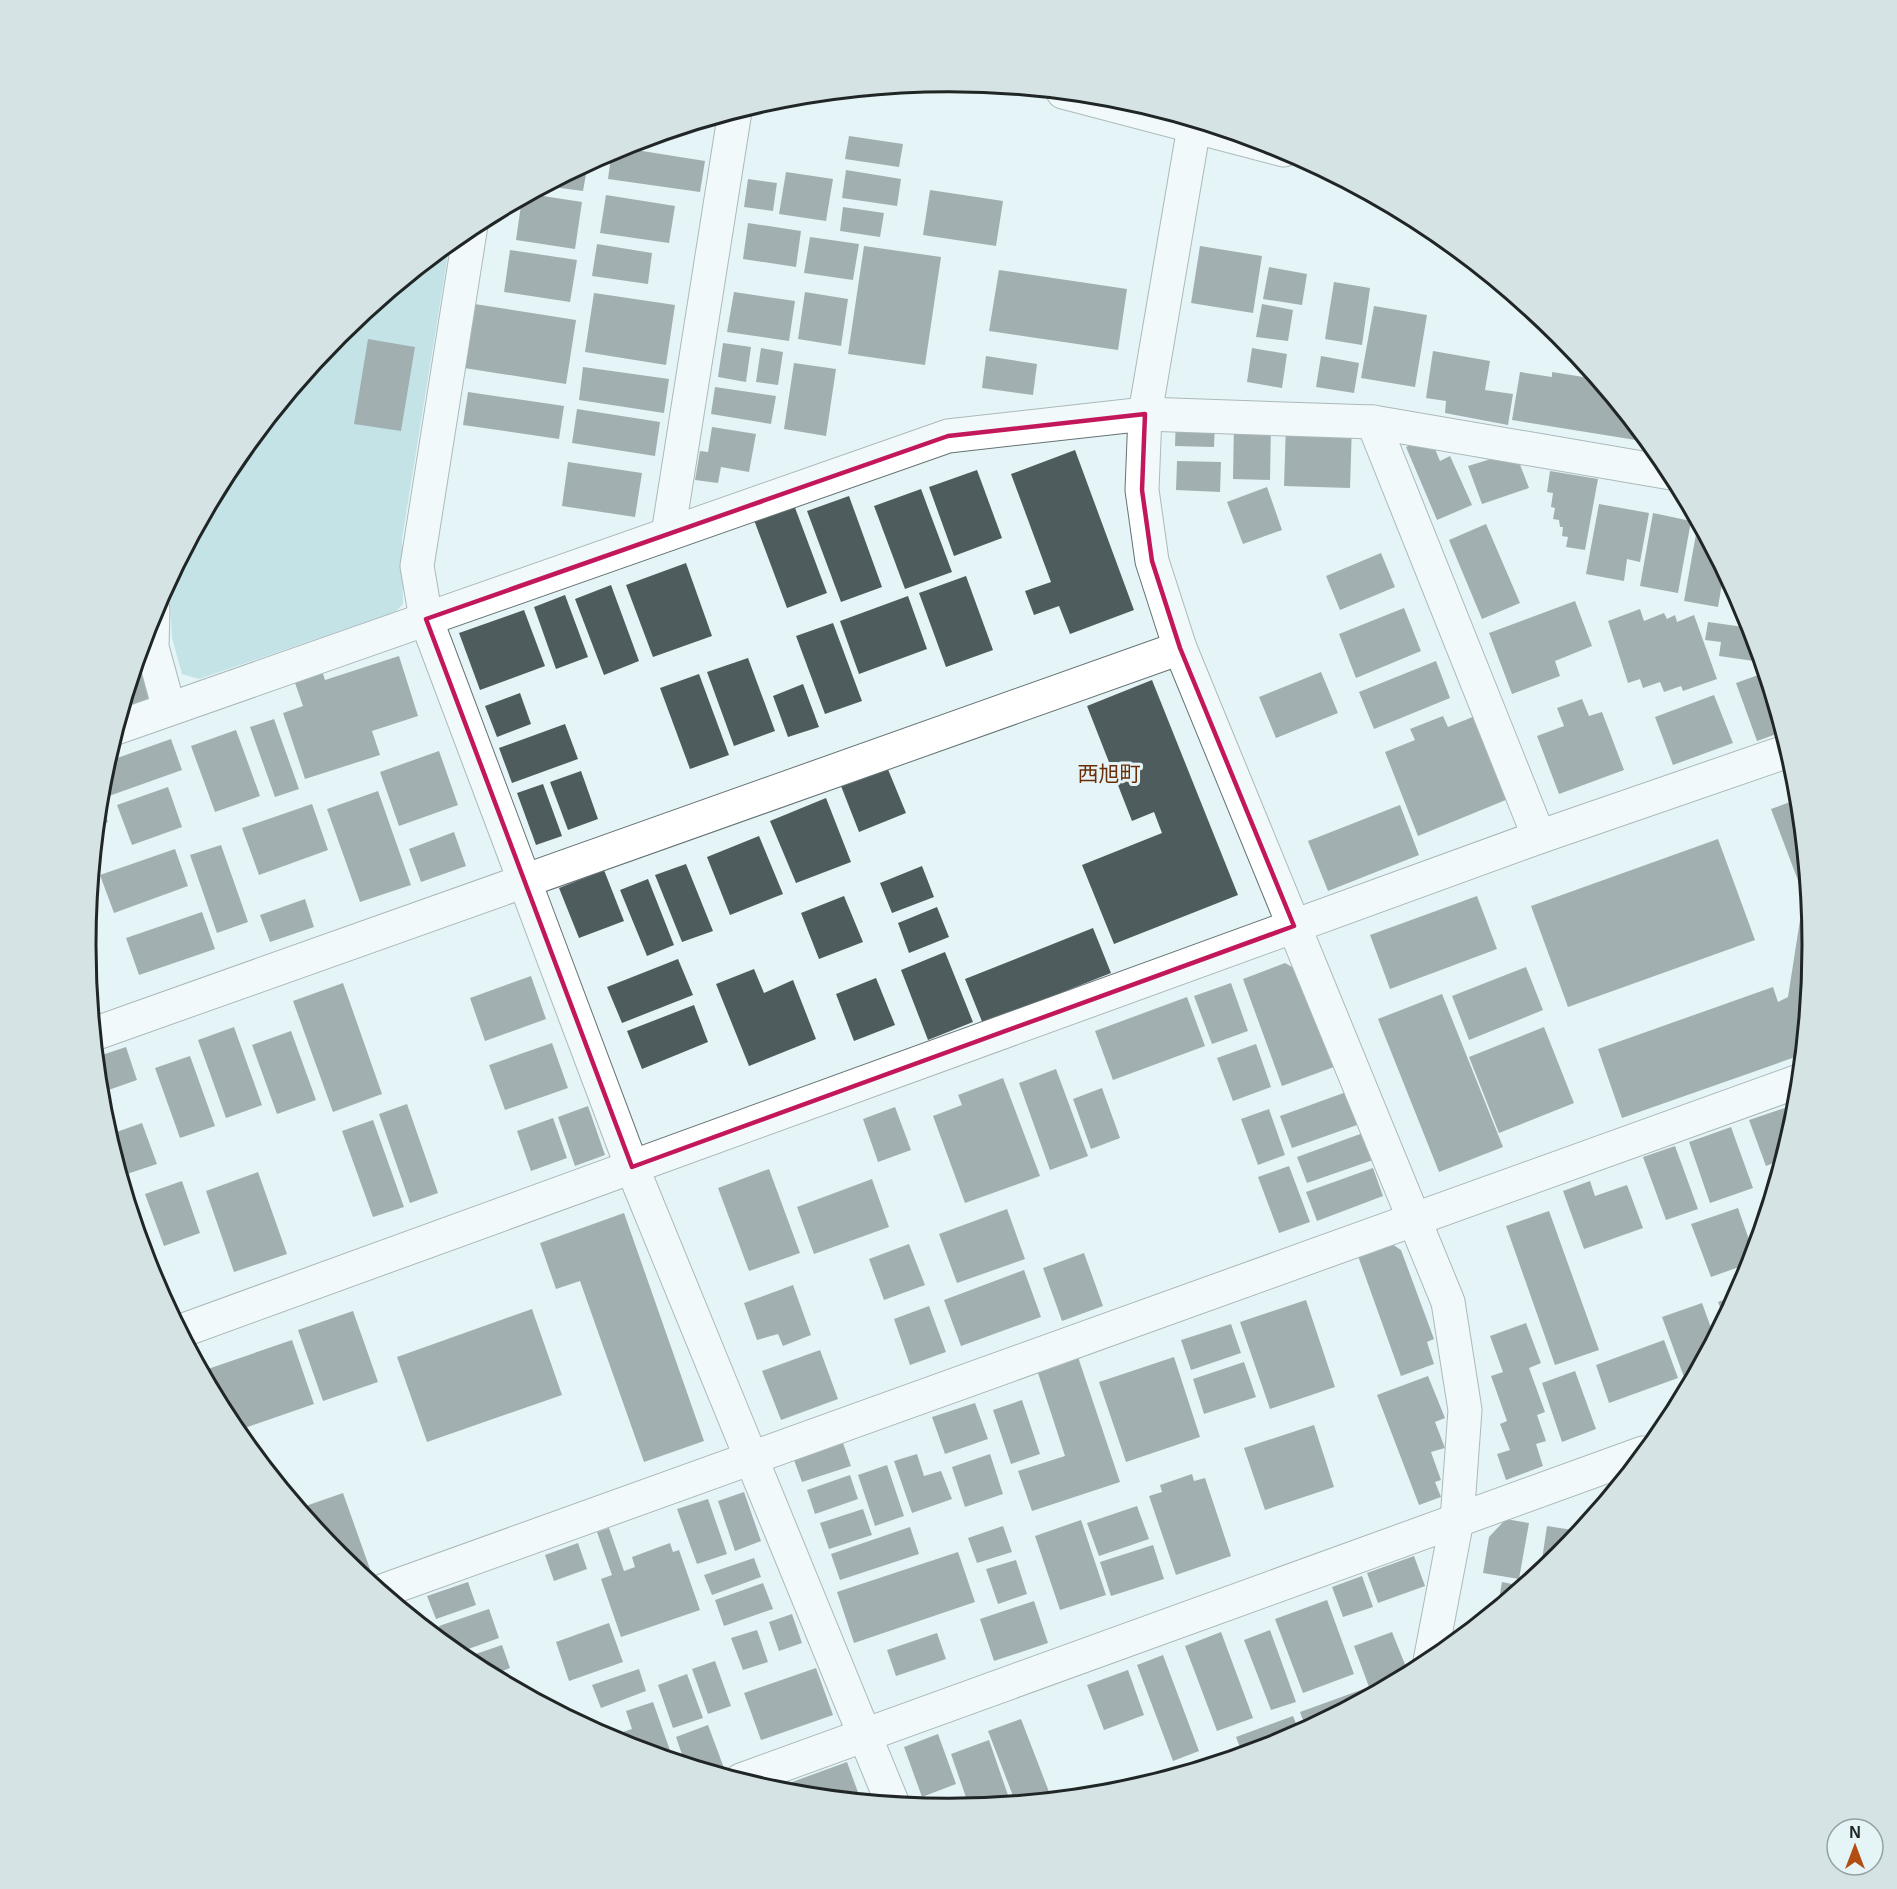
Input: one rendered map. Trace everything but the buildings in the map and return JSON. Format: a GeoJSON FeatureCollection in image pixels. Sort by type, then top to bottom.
{"type":"FeatureCollection","features":[{"type":"Feature","properties":{"kind":"street"},"geometry":{"type":"LineString","coordinates":[[668,534],[734,120]]}},
{"type":"Feature","properties":{"kind":"street"},"geometry":{"type":"LineString","coordinates":[[1194,128],[1145,414],[1142,489],[1152,561],[1180,648],[1448,1302],[1465,1410],[1457,1520],[1433,1646]]}},
{"type":"Feature","properties":{"kind":"street"},"geometry":{"type":"LineString","coordinates":[[469,240],[417,566],[426,619],[632,1167],[889,1796]]}},
{"type":"Feature","properties":{"kind":"street"},"geometry":{"type":"LineString","coordinates":[[125,725],[948,436],[1145,414],[1373,422],[1658,471]]}},
{"type":"Feature","properties":{"kind":"street"},"geometry":{"type":"LineString","coordinates":[[1373,422],[1539,837]]}},
{"type":"Feature","properties":{"kind":"street"},"geometry":{"type":"LineString","coordinates":[[152,639],[152,647],[169,709]]}},
{"type":"Feature","properties":{"kind":"street"},"geometry":{"type":"LineString","coordinates":[[100,1033],[1180,648]]}},
{"type":"Feature","properties":{"kind":"street"},"geometry":{"type":"LineString","coordinates":[[187,1329],[1539,837],[1779,754]]}},
{"type":"Feature","properties":{"kind":"street"},"geometry":{"type":"LineString","coordinates":[[389,1588],[1789,1084]]}},
{"type":"Feature","properties":{"kind":"street"},"geometry":{"type":"LineString","coordinates":[[756,1775],[1629,1458]]}},
{"type":"Feature","properties":{"kind":"highlighted area"},"geometry":{"type":"Polygon","coordinates":[[[1145,414],[1142,490],[1152,561],[1180,648],[1294,926],[632,1167],[426,619],[948,436],[1145,414]]]}},
{"type":"Feature","properties":{"kind":"shaded area"},"geometry":{"type":"Polygon","coordinates":[[[448,254],[402,539],[403,604],[395,612],[199,679],[182,674],[172,638],[170,596],[183,567],[239,471],[272,425],[345,341],[386,303],[448,254]]]}},
{"type":"Feature","properties":{"kind":"district","name":"西旭町"},"geometry":{"type":"Point","coordinates":[1109,774]}}]}
